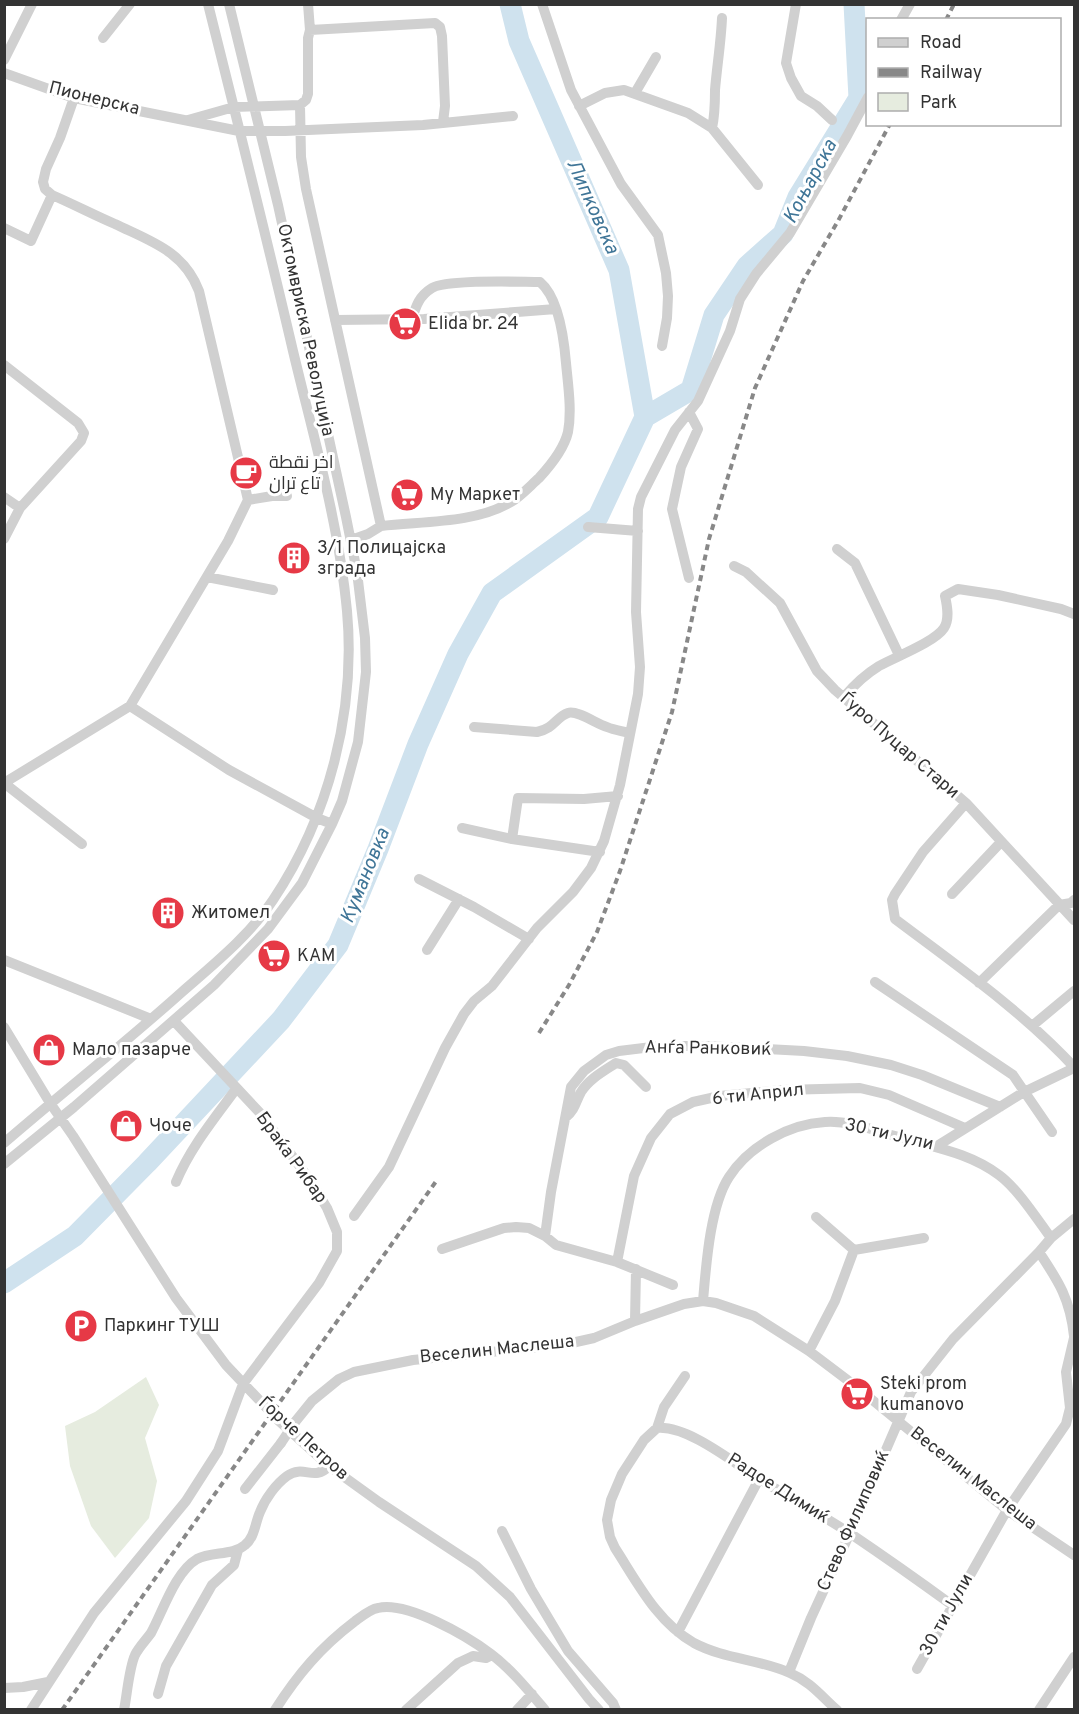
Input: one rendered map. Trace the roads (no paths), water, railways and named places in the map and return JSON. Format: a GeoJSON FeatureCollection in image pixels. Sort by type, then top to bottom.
{"type":"FeatureCollection","features":[{"type":"Feature","properties":{"kind":"street"},"geometry":{"type":"LineString","coordinates":[[4,60],[32,4]]}},
{"type":"Feature","properties":{"kind":"street"},"geometry":{"type":"LineString","coordinates":[[104,38],[130,4]]}},
{"type":"Feature","properties":{"kind":"street","name":"Октомвриска Револуција"},"geometry":{"type":"LineString","coordinates":[[4,1143],[229,951],[272,902],[317,818],[330,778],[343,717],[349,642],[347,609],[336,540],[208,4]]}},
{"type":"Feature","properties":{"kind":"street","name":"Октомвриска Револуција"},"geometry":{"type":"LineString","coordinates":[[4,1164],[214,986],[268,929],[302,883],[332,824],[342,801],[358,742],[366,672],[361,603],[351,540],[278,205],[229,4]]}},
{"type":"Feature","properties":{"kind":"street"},"geometry":{"type":"LineString","coordinates":[[308,4],[310,30],[308,94],[306,100],[300,105],[301,157],[306,189],[381,526]]}},
{"type":"Feature","properties":{"kind":"street"},"geometry":{"type":"LineString","coordinates":[[542,4],[565,75],[579,106],[621,184],[658,236],[666,273],[668,296],[662,346]]}},
{"type":"Feature","properties":{"kind":"street"},"geometry":{"type":"LineString","coordinates":[[796,4],[786,63],[801,96],[817,106],[832,120]]}},
{"type":"Feature","properties":{"kind":"street"},"geometry":{"type":"LineString","coordinates":[[902,18],[910,4]]}},
{"type":"Feature","properties":{"kind":"street"},"geometry":{"type":"LineString","coordinates":[[712,128],[722,18]]}},
{"type":"Feature","properties":{"kind":"street"},"geometry":{"type":"LineString","coordinates":[[310,30],[435,23],[440,27],[442,36],[445,105],[443,122]]}},
{"type":"Feature","properties":{"kind":"street"},"geometry":{"type":"LineString","coordinates":[[635,93],[656,57]]}},
{"type":"Feature","properties":{"kind":"street","name":"Пионерска"},"geometry":{"type":"LineString","coordinates":[[4,73],[74,98],[239,131],[423,125],[513,116]]}},
{"type":"Feature","properties":{"kind":"street"},"geometry":{"type":"LineString","coordinates":[[579,106],[605,93],[624,90],[688,113],[712,128],[758,185]]}},
{"type":"Feature","properties":{"kind":"street"},"geometry":{"type":"LineString","coordinates":[[74,98],[46,169],[43,182],[45,189],[52,195],[137,233],[154,243],[181,261],[194,278],[248,500],[228,542],[130,706],[4,783],[82,844]]}},
{"type":"Feature","properties":{"kind":"street"},"geometry":{"type":"LineString","coordinates":[[354,1216],[389,1167],[445,1048],[464,1014],[474,1001],[492,986],[537,928],[573,892],[600,852],[618,796],[638,694],[640,668],[636,612],[638,509],[641,497],[675,430],[698,401],[730,331],[740,299],[790,233],[866,99]]}},
{"type":"Feature","properties":{"kind":"street","name":"Пионерска"},"geometry":{"type":"LineString","coordinates":[[185,120],[234,107],[300,105]]}},
{"type":"Feature","properties":{"kind":"street"},"geometry":{"type":"LineString","coordinates":[[4,228],[31,241],[52,195]]}},
{"type":"Feature","properties":{"kind":"street"},"geometry":{"type":"LineString","coordinates":[[351,540],[381,526],[452,519],[490,512],[512,501],[548,469],[566,439],[569,428],[569,399],[565,346],[556,309],[546,287],[540,282],[454,283],[433,287],[418,301],[412,319]]}},
{"type":"Feature","properties":{"kind":"street"},"geometry":{"type":"LineString","coordinates":[[335,320],[412,319],[556,309]]}},
{"type":"Feature","properties":{"kind":"street"},"geometry":{"type":"LineString","coordinates":[[4,365],[78,423],[84,433],[81,441],[20,508],[4,539]]}},
{"type":"Feature","properties":{"kind":"street"},"geometry":{"type":"LineString","coordinates":[[689,412],[698,429],[681,467],[672,508],[689,578]]}},
{"type":"Feature","properties":{"kind":"street"},"geometry":{"type":"LineString","coordinates":[[248,500],[287,496]]}},
{"type":"Feature","properties":{"kind":"street"},"geometry":{"type":"LineString","coordinates":[[4,497],[20,508]]}},
{"type":"Feature","properties":{"kind":"street"},"geometry":{"type":"LineString","coordinates":[[588,527],[638,531]]}},
{"type":"Feature","properties":{"kind":"street"},"geometry":{"type":"LineString","coordinates":[[837,549],[855,563],[899,655]]}},
{"type":"Feature","properties":{"kind":"street","name":"Ѓуро Пуцар Стари"},"geometry":{"type":"LineString","coordinates":[[734,566],[746,572],[780,603],[817,671],[966,803],[1074,920]]}},
{"type":"Feature","properties":{"kind":"street"},"geometry":{"type":"LineString","coordinates":[[207,577],[273,590]]}},
{"type":"Feature","properties":{"kind":"street"},"geometry":{"type":"LineString","coordinates":[[844,697],[878,667],[933,638],[943,630],[948,611],[945,596],[958,589],[998,595],[1074,614]]}},
{"type":"Feature","properties":{"kind":"street"},"geometry":{"type":"LineString","coordinates":[[130,706],[230,770],[332,824]]}},
{"type":"Feature","properties":{"kind":"street"},"geometry":{"type":"LineString","coordinates":[[474,727],[537,732],[546,730],[555,724],[564,714],[573,712],[607,727],[629,733]]}},
{"type":"Feature","properties":{"kind":"street"},"geometry":{"type":"LineString","coordinates":[[512,838],[518,798],[584,799],[618,796]]}},
{"type":"Feature","properties":{"kind":"street"},"geometry":{"type":"LineString","coordinates":[[937,1146],[1024,1092],[1074,1067],[1032,1026],[895,919],[892,900],[923,852],[966,803]]}},
{"type":"Feature","properties":{"kind":"street"},"geometry":{"type":"LineString","coordinates":[[462,828],[600,852]]}},
{"type":"Feature","properties":{"kind":"street"},"geometry":{"type":"LineString","coordinates":[[951,894],[1001,842]]}},
{"type":"Feature","properties":{"kind":"street"},"geometry":{"type":"LineString","coordinates":[[419,879],[529,939]]}},
{"type":"Feature","properties":{"kind":"street"},"geometry":{"type":"LineString","coordinates":[[427,950],[459,899]]}},
{"type":"Feature","properties":{"kind":"street"},"geometry":{"type":"LineString","coordinates":[[979,983],[1059,905],[1071,903],[1074,900]]}},
{"type":"Feature","properties":{"kind":"street"},"geometry":{"type":"LineString","coordinates":[[4,960],[151,1019]]}},
{"type":"Feature","properties":{"kind":"street"},"geometry":{"type":"LineString","coordinates":[[875,982],[1013,1075],[1052,1132]]}},
{"type":"Feature","properties":{"kind":"street"},"geometry":{"type":"LineString","coordinates":[[1032,1026],[1074,991]]}},
{"type":"Feature","properties":{"kind":"street","name":"Браќа Рибар"},"geometry":{"type":"LineString","coordinates":[[174,1020],[261,1114],[310,1180],[327,1208],[336,1232],[337,1251],[319,1283],[243,1384]]}},
{"type":"Feature","properties":{"kind":"street","name":"Ѓорче Петров"},"geometry":{"type":"LineString","coordinates":[[4,1027],[50,1103],[176,1298],[226,1365],[284,1426],[329,1467],[476,1566],[510,1597],[599,1710]]}},
{"type":"Feature","properties":{"kind":"street","name":"Анѓа Ранковиќ"},"geometry":{"type":"LineString","coordinates":[[545,1236],[571,1087],[584,1071],[606,1055],[619,1051],[660,1046],[723,1047],[804,1051],[847,1056],[891,1065],[922,1075],[1000,1107]]}},
{"type":"Feature","properties":{"kind":"street"},"geometry":{"type":"LineString","coordinates":[[566,1118],[572,1112],[582,1090],[599,1073],[616,1064],[624,1065],[646,1087]]}},
{"type":"Feature","properties":{"kind":"street","name":"6 ти Април"},"geometry":{"type":"LineString","coordinates":[[617,1262],[634,1176],[651,1138],[670,1114],[693,1102],[720,1096],[782,1090],[860,1088],[889,1095],[965,1128]]}},
{"type":"Feature","properties":{"kind":"street"},"geometry":{"type":"LineString","coordinates":[[176,1182],[185,1161],[236,1089]]}},
{"type":"Feature","properties":{"kind":"street","name":"30 ти Јули"},"geometry":{"type":"LineString","coordinates":[[703,1301],[707,1252],[718,1204],[729,1177],[748,1154],[771,1139],[800,1127],[826,1122],[851,1125],[937,1146],[966,1156],[1000,1176],[1051,1238]]}},
{"type":"Feature","properties":{"kind":"street"},"geometry":{"type":"LineString","coordinates":[[816,1217],[854,1250]]}},
{"type":"Feature","properties":{"kind":"street","name":"Стево Филиповиќ"},"geometry":{"type":"LineString","coordinates":[[789,1672],[911,1392],[953,1339],[1051,1238],[1074,1219]]}},
{"type":"Feature","properties":{"kind":"street"},"geometry":{"type":"LineString","coordinates":[[442,1249],[504,1228],[529,1228],[556,1245],[617,1262],[673,1285]]}},
{"type":"Feature","properties":{"kind":"street"},"geometry":{"type":"LineString","coordinates":[[854,1250],[924,1238]]}},
{"type":"Feature","properties":{"kind":"street"},"geometry":{"type":"LineString","coordinates":[[808,1351],[836,1301],[854,1250]]}},
{"type":"Feature","properties":{"kind":"street","name":"30 ти Јули"},"geometry":{"type":"LineString","coordinates":[[917,1669],[1007,1510],[1066,1424],[1072,1390],[1066,1372],[1074,1339],[1072,1314],[1058,1280],[1039,1252]]}},
{"type":"Feature","properties":{"kind":"street"},"geometry":{"type":"LineString","coordinates":[[635,1321],[636,1269]]}},
{"type":"Feature","properties":{"kind":"street","name":"Веселин Маслеша"},"geometry":{"type":"LineString","coordinates":[[245,1489],[312,1401],[339,1379],[354,1372],[413,1360],[567,1344],[594,1338],[684,1304],[703,1301],[727,1305],[753,1316],[808,1351],[1007,1510],[1074,1555]]}},
{"type":"Feature","properties":{"kind":"street"},"geometry":{"type":"LineString","coordinates":[[685,1376],[664,1407],[657,1428],[644,1440],[622,1474],[611,1500],[607,1520],[610,1537],[658,1613],[678,1632],[712,1652],[789,1672],[819,1691],[836,1709]]}},
{"type":"Feature","properties":{"kind":"street"},"geometry":{"type":"LineString","coordinates":[[31,1710],[94,1613],[186,1501],[218,1450],[243,1384]]}},
{"type":"Feature","properties":{"kind":"street","name":"Радое Димиќ"},"geometry":{"type":"LineString","coordinates":[[657,1428],[674,1429],[703,1443],[850,1533],[952,1605]]}},
{"type":"Feature","properties":{"kind":"street"},"geometry":{"type":"LineString","coordinates":[[124,1710],[134,1656],[150,1634],[184,1571],[195,1560],[209,1554],[238,1550],[246,1544],[253,1535],[260,1510],[277,1484],[289,1474],[304,1471],[323,1473],[329,1467]]}},
{"type":"Feature","properties":{"kind":"street"},"geometry":{"type":"LineString","coordinates":[[678,1632],[759,1479]]}},
{"type":"Feature","properties":{"kind":"street"},"geometry":{"type":"LineString","coordinates":[[502,1531],[531,1588],[568,1651],[613,1703],[616,1710]]}},
{"type":"Feature","properties":{"kind":"street"},"geometry":{"type":"LineString","coordinates":[[158,1694],[166,1666],[212,1585],[234,1565],[238,1550]]}},
{"type":"Feature","properties":{"kind":"street"},"geometry":{"type":"LineString","coordinates":[[275,1710],[321,1649],[362,1616],[378,1608],[402,1608],[423,1616],[492,1654],[545,1710]]}},
{"type":"Feature","properties":{"kind":"street"},"geometry":{"type":"LineString","coordinates":[[406,1710],[458,1663],[472,1656],[486,1658],[492,1654]]}},
{"type":"Feature","properties":{"kind":"street"},"geometry":{"type":"LineString","coordinates":[[1039,1710],[1074,1657]]}},
{"type":"Feature","properties":{"kind":"street"},"geometry":{"type":"LineString","coordinates":[[4,1688],[22,1688],[48,1682]]}},
{"type":"Feature","properties":{"kind":"street"},"geometry":{"type":"LineString","coordinates":[[518,1710],[531,1694]]}},
{"type":"Feature","properties":{"kind":"waterway","name":"Липковска"},"geometry":{"type":"LineString","coordinates":[[510,4],[519,41],[619,270],[645,417]]}},
{"type":"Feature","properties":{"kind":"waterway","name":"Коњарска"},"geometry":{"type":"LineString","coordinates":[[645,417],[691,390],[714,315],[747,266],[783,234],[798,197],[859,98],[854,4]]}},
{"type":"Feature","properties":{"kind":"waterway","name":"Кумановка"},"geometry":{"type":"LineString","coordinates":[[4,1283],[75,1236],[281,1020],[338,945],[418,744],[458,654],[492,593],[598,517],[645,417]]}},
{"type":"Feature","properties":{"kind":"railway"},"geometry":{"type":"LineString","coordinates":[[947,18],[954,4]]}},
{"type":"Feature","properties":{"kind":"railway"},"geometry":{"type":"LineString","coordinates":[[539,1033],[569,985],[597,932],[620,871],[672,712],[709,539],[755,388],[803,281],[889,126]]}},
{"type":"Feature","properties":{"kind":"railway"},"geometry":{"type":"LineString","coordinates":[[62,1710],[437,1180]]}},
{"type":"Feature","properties":{"kind":"place","name":"Elida br. 24"},"geometry":{"type":"Point","coordinates":[405,324]}},
{"type":"Feature","properties":{"kind":"place","name":"اخر نقطة تاع تران"},"geometry":{"type":"Point","coordinates":[246,473]}},
{"type":"Feature","properties":{"kind":"place","name":"Му Маркет"},"geometry":{"type":"Point","coordinates":[407,495]}},
{"type":"Feature","properties":{"kind":"place","name":"3/1 Полицајска зграда"},"geometry":{"type":"Point","coordinates":[294,558]}},
{"type":"Feature","properties":{"kind":"place","name":"Житомел"},"geometry":{"type":"Point","coordinates":[168,913]}},
{"type":"Feature","properties":{"kind":"place","name":"КАМ"},"geometry":{"type":"Point","coordinates":[274,956]}},
{"type":"Feature","properties":{"kind":"place","name":"Мало пазарче"},"geometry":{"type":"Point","coordinates":[49,1050]}},
{"type":"Feature","properties":{"kind":"place","name":"Чоче"},"geometry":{"type":"Point","coordinates":[126,1126]}},
{"type":"Feature","properties":{"kind":"place","name":"Паркинг ТУШ"},"geometry":{"type":"Point","coordinates":[81,1326]}},
{"type":"Feature","properties":{"kind":"place","name":"Steki prom kumanovo"},"geometry":{"type":"Point","coordinates":[857,1394]}}]}
